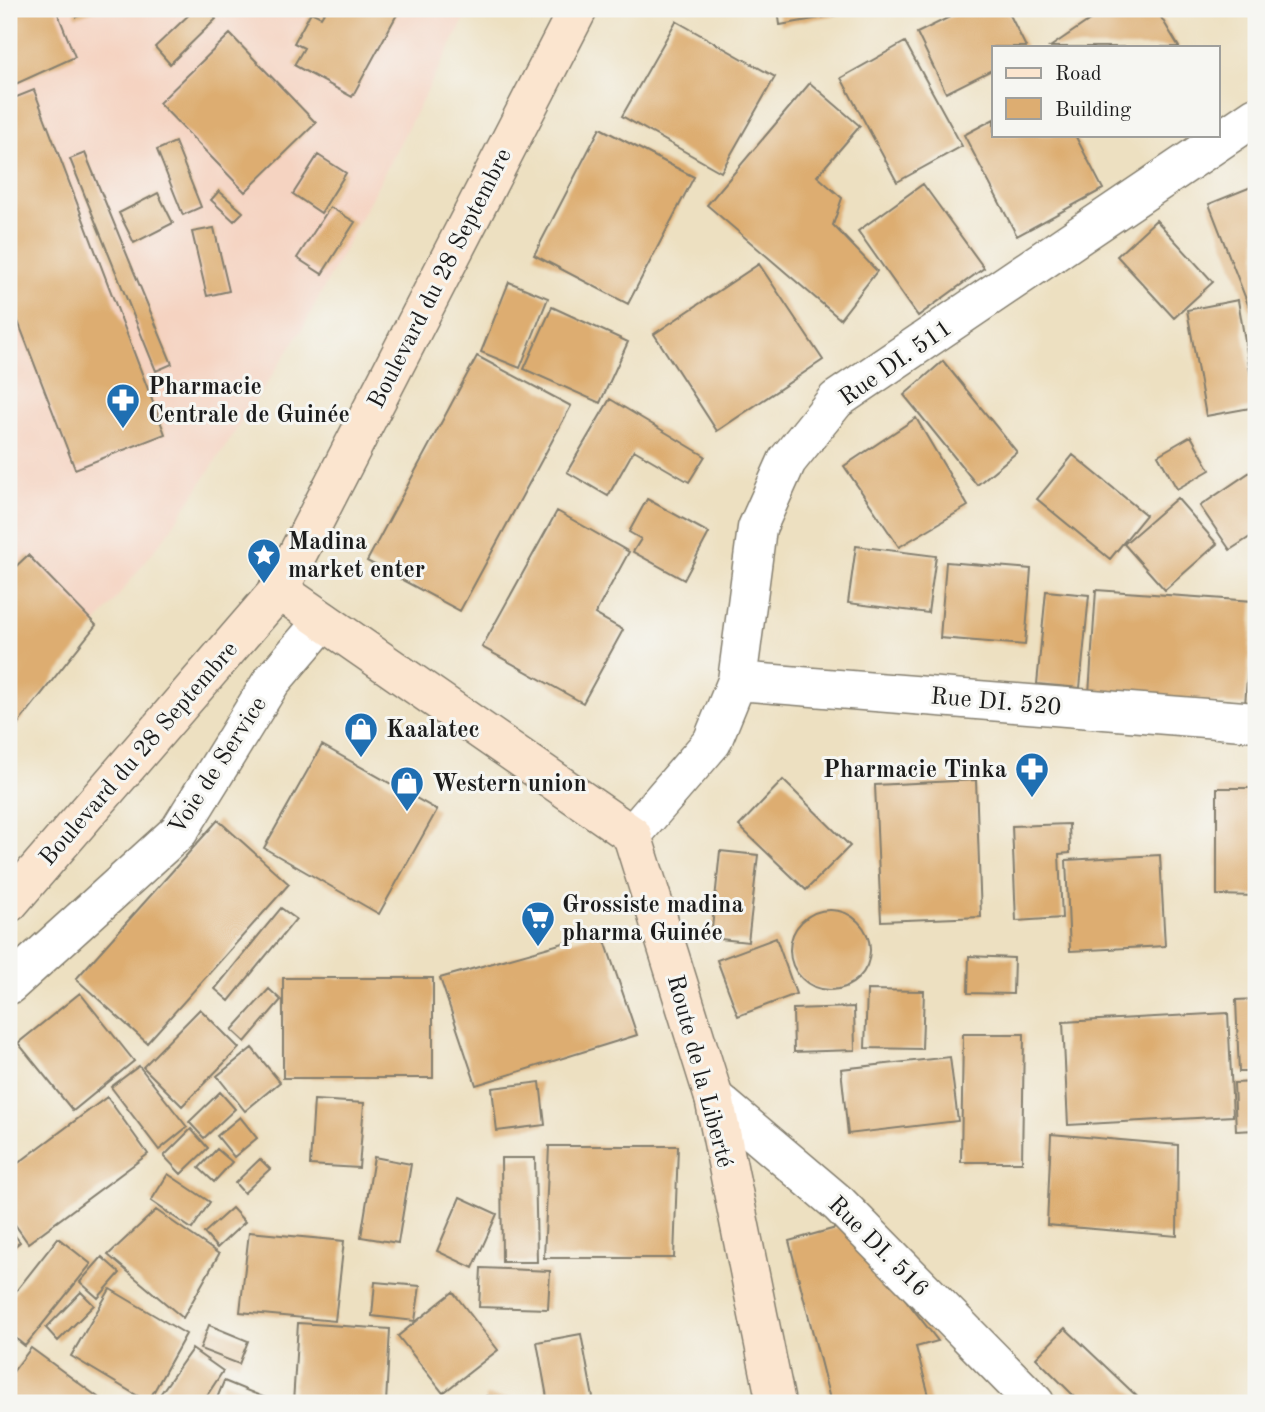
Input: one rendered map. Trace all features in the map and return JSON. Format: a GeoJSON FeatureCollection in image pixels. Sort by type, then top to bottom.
{"type":"FeatureCollection","features":[{"type":"Feature","properties":{"kind":"main road","name":"Boulevard du 28 Septembre"},"geometry":{"type":"LineString","coordinates":[[9,903],[279,590],[578,9]]}},
{"type":"Feature","properties":{"kind":"main road"},"geometry":{"type":"LineString","coordinates":[[279,590],[632,835]]}},
{"type":"Feature","properties":{"kind":"main road","name":"Route de la Liberté"},"geometry":{"type":"LineString","coordinates":[[632,835],[714,1098],[776,1403]]}},
{"type":"Feature","properties":{"kind":"street","name":"Rue DI. 511"},"geometry":{"type":"LineString","coordinates":[[632,835],[712,742],[737,681],[757,528],[787,461],[836,400],[1256,116]]}},
{"type":"Feature","properties":{"kind":"street","name":"Voie de Service"},"geometry":{"type":"LineString","coordinates":[[9,985],[179,831],[271,682],[323,621]]}},
{"type":"Feature","properties":{"kind":"street","name":"Rue DI. 520"},"geometry":{"type":"LineString","coordinates":[[737,681],[1256,722]]}},
{"type":"Feature","properties":{"kind":"street","name":"Rue DI. 516"},"geometry":{"type":"LineString","coordinates":[[714,1098],[839,1204],[1035,1403]]}},
{"type":"Feature","properties":{"kind":"shaded area","name":"Pharmacie Centrale de Guinée"},"geometry":{"type":"Polygon","coordinates":[[[9,9],[470,9],[302,330],[171,529],[9,735],[9,9]]]}},
{"type":"Feature","properties":{"kind":"building"},"geometry":{"type":"Polygon","coordinates":[[[9,9],[56,9],[75,57],[9,87],[9,9]]]}},
{"type":"Feature","properties":{"kind":"building"},"geometry":{"type":"Polygon","coordinates":[[[74,9],[99,9],[76,17],[74,9]]]}},
{"type":"Feature","properties":{"kind":"building"},"geometry":{"type":"Polygon","coordinates":[[[195,9],[207,9],[216,19],[170,64],[155,47],[195,9]]]}},
{"type":"Feature","properties":{"kind":"building"},"geometry":{"type":"Polygon","coordinates":[[[326,9],[400,9],[352,97],[294,65],[304,48],[294,43],[311,12],[321,17],[326,9]]]}},
{"type":"Feature","properties":{"kind":"building"},"geometry":{"type":"Polygon","coordinates":[[[778,9],[865,9],[865,10],[780,25],[778,9]]]}},
{"type":"Feature","properties":{"kind":"building"},"geometry":{"type":"Polygon","coordinates":[[[966,9],[1007,9],[1026,46],[992,46],[992,70],[946,93],[917,33],[966,9]]]}},
{"type":"Feature","properties":{"kind":"building"},"geometry":{"type":"Polygon","coordinates":[[[1106,9],[1156,9],[1178,46],[1051,46],[1106,9]]]}},
{"type":"Feature","properties":{"kind":"building"},"geometry":{"type":"Polygon","coordinates":[[[676,21],[775,77],[721,172],[622,116],[676,21]]]}},
{"type":"Feature","properties":{"kind":"building"},"geometry":{"type":"Polygon","coordinates":[[[230,34],[316,123],[245,192],[159,103],[230,34]]]}},
{"type":"Feature","properties":{"kind":"building"},"geometry":{"type":"Polygon","coordinates":[[[905,42],[962,146],[897,182],[841,78],[905,42]]]}},
{"type":"Feature","properties":{"kind":"building"},"geometry":{"type":"Polygon","coordinates":[[[810,83],[860,126],[817,176],[842,198],[833,225],[877,271],[840,319],[707,205],[810,83]]]}},
{"type":"Feature","properties":{"kind":"building"},"geometry":{"type":"Polygon","coordinates":[[[34,90],[165,434],[75,469],[9,298],[9,100],[34,90]]]}},
{"type":"Feature","properties":{"kind":"building"},"geometry":{"type":"Polygon","coordinates":[[[992,120],[992,136],[1076,136],[1103,189],[1017,236],[964,135],[992,120]]]}},
{"type":"Feature","properties":{"kind":"building"},"geometry":{"type":"Polygon","coordinates":[[[600,128],[694,177],[628,304],[534,255],[600,128]]]}},
{"type":"Feature","properties":{"kind":"building"},"geometry":{"type":"Polygon","coordinates":[[[175,142],[201,207],[183,215],[157,150],[175,142]]]}},
{"type":"Feature","properties":{"kind":"building"},"geometry":{"type":"Polygon","coordinates":[[[85,153],[172,364],[156,371],[70,159],[85,153]]]}},
{"type":"Feature","properties":{"kind":"building"},"geometry":{"type":"Polygon","coordinates":[[[318,155],[346,173],[321,213],[293,194],[318,155]]]}},
{"type":"Feature","properties":{"kind":"building"},"geometry":{"type":"Polygon","coordinates":[[[923,184],[984,268],[918,316],[858,231],[923,184]]]}},
{"type":"Feature","properties":{"kind":"building"},"geometry":{"type":"Polygon","coordinates":[[[1256,185],[1256,325],[1209,204],[1256,185]]]}},
{"type":"Feature","properties":{"kind":"building"},"geometry":{"type":"Polygon","coordinates":[[[219,191],[243,212],[234,221],[211,200],[219,191]]]}},
{"type":"Feature","properties":{"kind":"building"},"geometry":{"type":"Polygon","coordinates":[[[158,193],[173,223],[134,243],[119,213],[158,193]]]}},
{"type":"Feature","properties":{"kind":"building"},"geometry":{"type":"Polygon","coordinates":[[[330,207],[355,222],[322,274],[297,258],[330,207]]]}},
{"type":"Feature","properties":{"kind":"building"},"geometry":{"type":"Polygon","coordinates":[[[1156,220],[1213,282],[1174,318],[1117,256],[1156,220]]]}},
{"type":"Feature","properties":{"kind":"building"},"geometry":{"type":"Polygon","coordinates":[[[214,228],[229,291],[207,296],[192,232],[214,228]]]}},
{"type":"Feature","properties":{"kind":"building"},"geometry":{"type":"Polygon","coordinates":[[[759,264],[823,360],[717,431],[654,334],[759,264]]]}},
{"type":"Feature","properties":{"kind":"building"},"geometry":{"type":"Polygon","coordinates":[[[509,282],[548,298],[520,368],[481,352],[509,282]]]}},
{"type":"Feature","properties":{"kind":"building"},"geometry":{"type":"Polygon","coordinates":[[[1238,300],[1256,407],[1206,416],[1187,310],[1238,300]]]}},
{"type":"Feature","properties":{"kind":"building"},"geometry":{"type":"Polygon","coordinates":[[[552,307],[628,342],[600,403],[524,369],[552,307]]]}},
{"type":"Feature","properties":{"kind":"building"},"geometry":{"type":"Polygon","coordinates":[[[477,356],[571,406],[460,611],[367,561],[477,356]]]}},
{"type":"Feature","properties":{"kind":"building"},"geometry":{"type":"Polygon","coordinates":[[[943,361],[1017,452],[977,485],[904,395],[943,361]]]}},
{"type":"Feature","properties":{"kind":"building"},"geometry":{"type":"Polygon","coordinates":[[[610,399],[705,456],[689,482],[634,450],[608,496],[567,472],[610,399]]]}},
{"type":"Feature","properties":{"kind":"building"},"geometry":{"type":"Polygon","coordinates":[[[916,418],[968,506],[899,547],[844,466],[916,418]]]}},
{"type":"Feature","properties":{"kind":"building"},"geometry":{"type":"Polygon","coordinates":[[[1191,436],[1210,470],[1177,489],[1158,455],[1191,436]]]}},
{"type":"Feature","properties":{"kind":"building"},"geometry":{"type":"Polygon","coordinates":[[[1073,455],[1146,515],[1110,559],[1037,499],[1073,455]]]}},
{"type":"Feature","properties":{"kind":"building"},"geometry":{"type":"Polygon","coordinates":[[[1256,468],[1256,533],[1230,550],[1200,506],[1256,468]]]}},
{"type":"Feature","properties":{"kind":"building"},"geometry":{"type":"Polygon","coordinates":[[[1177,498],[1217,544],[1165,590],[1124,544],[1177,498]]]}},
{"type":"Feature","properties":{"kind":"building"},"geometry":{"type":"Polygon","coordinates":[[[647,499],[709,533],[684,580],[633,552],[641,539],[629,532],[647,499]]]}},
{"type":"Feature","properties":{"kind":"building"},"geometry":{"type":"Polygon","coordinates":[[[557,511],[629,552],[595,614],[623,630],[583,703],[482,647],[557,511]]]}},
{"type":"Feature","properties":{"kind":"building"},"geometry":{"type":"Polygon","coordinates":[[[856,546],[936,556],[928,613],[848,603],[856,546]]]}},
{"type":"Feature","properties":{"kind":"building"},"geometry":{"type":"Polygon","coordinates":[[[28,555],[96,625],[9,735],[9,573],[28,555]]]}},
{"type":"Feature","properties":{"kind":"building"},"geometry":{"type":"Polygon","coordinates":[[[946,562],[1031,569],[1025,645],[940,638],[946,562]]]}},
{"type":"Feature","properties":{"kind":"building"},"geometry":{"type":"Polygon","coordinates":[[[1096,590],[1253,601],[1245,705],[1089,694],[1096,590]]]}},
{"type":"Feature","properties":{"kind":"building"},"geometry":{"type":"Polygon","coordinates":[[[1046,591],[1089,595],[1080,688],[1037,684],[1046,591]]]}},
{"type":"Feature","properties":{"kind":"building"},"geometry":{"type":"Polygon","coordinates":[[[1256,654],[1256,707],[1249,706],[1256,654]]]}},
{"type":"Feature","properties":{"kind":"building"},"geometry":{"type":"Polygon","coordinates":[[[322,745],[437,810],[379,914],[264,848],[322,745]]]}},
{"type":"Feature","properties":{"kind":"building"},"geometry":{"type":"Polygon","coordinates":[[[783,780],[850,846],[806,890],[739,826],[783,780]]]}},
{"type":"Feature","properties":{"kind":"building"},"geometry":{"type":"Polygon","coordinates":[[[976,780],[981,917],[881,921],[875,785],[976,780]]]}},
{"type":"Feature","properties":{"kind":"building"},"geometry":{"type":"Polygon","coordinates":[[[1217,788],[1256,788],[1256,896],[1217,895],[1217,788]]]}},
{"type":"Feature","properties":{"kind":"building"},"geometry":{"type":"Polygon","coordinates":[[[218,820],[289,884],[147,1043],[76,979],[218,820]]]}},
{"type":"Feature","properties":{"kind":"building"},"geometry":{"type":"Polygon","coordinates":[[[1069,824],[1070,853],[1059,854],[1062,918],[1016,921],[1012,826],[1069,824]]]}},
{"type":"Feature","properties":{"kind":"building"},"geometry":{"type":"Polygon","coordinates":[[[720,851],[758,855],[748,942],[711,938],[720,851]]]}},
{"type":"Feature","properties":{"kind":"building"},"geometry":{"type":"Polygon","coordinates":[[[1160,855],[1165,946],[1070,951],[1066,860],[1160,855]]]}},
{"type":"Feature","properties":{"kind":"building"},"geometry":{"type":"Polygon","coordinates":[[[281,908],[296,919],[229,1001],[215,989],[281,908]]]}},
{"type":"Feature","properties":{"kind":"building"},"geometry":{"type":"Polygon","coordinates":[[[830,910],[845,913],[858,922],[867,935],[870,950],[867,965],[858,978],[845,987],[830,990],[815,987],[802,978],[793,965],[790,950],[793,935],[802,922],[815,913],[830,910]]]}},
{"type":"Feature","properties":{"kind":"building"},"geometry":{"type":"Polygon","coordinates":[[[602,932],[637,1035],[476,1085],[440,978],[602,932]]]}},
{"type":"Feature","properties":{"kind":"building"},"geometry":{"type":"Polygon","coordinates":[[[776,938],[796,994],[738,1016],[717,960],[776,938]]]}},
{"type":"Feature","properties":{"kind":"building"},"geometry":{"type":"Polygon","coordinates":[[[969,956],[1014,958],[1013,994],[968,993],[969,956]]]}},
{"type":"Feature","properties":{"kind":"building"},"geometry":{"type":"Polygon","coordinates":[[[283,978],[433,978],[433,1078],[283,1078],[283,978]]]}},
{"type":"Feature","properties":{"kind":"building"},"geometry":{"type":"Polygon","coordinates":[[[269,989],[281,1000],[245,1042],[232,1030],[269,989]]]}},
{"type":"Feature","properties":{"kind":"building"},"geometry":{"type":"Polygon","coordinates":[[[867,990],[924,991],[922,1049],[865,1048],[867,990]]]}},
{"type":"Feature","properties":{"kind":"building"},"geometry":{"type":"Polygon","coordinates":[[[80,993],[134,1061],[73,1111],[18,1043],[80,993]]]}},
{"type":"Feature","properties":{"kind":"building"},"geometry":{"type":"Polygon","coordinates":[[[1256,999],[1256,1072],[1239,1072],[1236,1000],[1256,999]]]}},
{"type":"Feature","properties":{"kind":"building"},"geometry":{"type":"Polygon","coordinates":[[[854,1007],[855,1050],[794,1052],[793,1009],[854,1007]]]}},
{"type":"Feature","properties":{"kind":"building"},"geometry":{"type":"Polygon","coordinates":[[[200,1009],[239,1048],[182,1106],[143,1067],[200,1009]]]}},
{"type":"Feature","properties":{"kind":"building"},"geometry":{"type":"Polygon","coordinates":[[[1228,1013],[1233,1116],[1068,1125],[1063,1022],[1228,1013]]]}},
{"type":"Feature","properties":{"kind":"building"},"geometry":{"type":"Polygon","coordinates":[[[963,1034],[1024,1034],[1022,1162],[961,1162],[963,1034]]]}},
{"type":"Feature","properties":{"kind":"building"},"geometry":{"type":"Polygon","coordinates":[[[252,1048],[280,1082],[245,1111],[217,1076],[252,1048]]]}},
{"type":"Feature","properties":{"kind":"building"},"geometry":{"type":"Polygon","coordinates":[[[950,1057],[958,1121],[848,1134],[841,1069],[950,1057]]]}},
{"type":"Feature","properties":{"kind":"building"},"geometry":{"type":"Polygon","coordinates":[[[139,1066],[187,1127],[159,1150],[111,1087],[139,1066]]]}},
{"type":"Feature","properties":{"kind":"building"},"geometry":{"type":"Polygon","coordinates":[[[540,1082],[545,1125],[497,1131],[492,1088],[540,1082]]]}},
{"type":"Feature","properties":{"kind":"building"},"geometry":{"type":"Polygon","coordinates":[[[1256,1082],[1256,1130],[1236,1131],[1234,1083],[1256,1082]]]}},
{"type":"Feature","properties":{"kind":"building"},"geometry":{"type":"Polygon","coordinates":[[[220,1092],[235,1109],[204,1138],[189,1122],[220,1092]]]}},
{"type":"Feature","properties":{"kind":"building"},"geometry":{"type":"Polygon","coordinates":[[[107,1097],[148,1154],[28,1243],[9,1216],[9,1170],[107,1097]]]}},
{"type":"Feature","properties":{"kind":"building"},"geometry":{"type":"Polygon","coordinates":[[[314,1100],[364,1103],[359,1168],[310,1165],[314,1100]]]}},
{"type":"Feature","properties":{"kind":"building"},"geometry":{"type":"Polygon","coordinates":[[[240,1117],[257,1138],[234,1157],[217,1136],[240,1117]]]}},
{"type":"Feature","properties":{"kind":"building"},"geometry":{"type":"Polygon","coordinates":[[[191,1129],[208,1148],[181,1174],[164,1156],[191,1129]]]}},
{"type":"Feature","properties":{"kind":"building"},"geometry":{"type":"Polygon","coordinates":[[[1051,1134],[1178,1145],[1177,1236],[1047,1225],[1051,1134]]]}},
{"type":"Feature","properties":{"kind":"building"},"geometry":{"type":"Polygon","coordinates":[[[549,1146],[678,1146],[674,1258],[544,1258],[549,1146]]]}},
{"type":"Feature","properties":{"kind":"building"},"geometry":{"type":"Polygon","coordinates":[[[217,1149],[232,1162],[214,1182],[199,1168],[217,1149]]]}},
{"type":"Feature","properties":{"kind":"building"},"geometry":{"type":"Polygon","coordinates":[[[374,1157],[411,1164],[398,1243],[361,1237],[374,1157]]]}},
{"type":"Feature","properties":{"kind":"building"},"geometry":{"type":"Polygon","coordinates":[[[501,1158],[535,1158],[537,1262],[502,1262],[501,1158]]]}},
{"type":"Feature","properties":{"kind":"building"},"geometry":{"type":"Polygon","coordinates":[[[260,1159],[270,1169],[244,1193],[235,1183],[260,1159]]]}},
{"type":"Feature","properties":{"kind":"building"},"geometry":{"type":"Polygon","coordinates":[[[168,1174],[210,1202],[192,1229],[151,1201],[168,1174]]]}},
{"type":"Feature","properties":{"kind":"building"},"geometry":{"type":"Polygon","coordinates":[[[460,1197],[497,1214],[473,1268],[437,1251],[460,1197]]]}},
{"type":"Feature","properties":{"kind":"building"},"geometry":{"type":"Polygon","coordinates":[[[232,1208],[245,1222],[217,1248],[204,1233],[232,1208]]]}},
{"type":"Feature","properties":{"kind":"building"},"geometry":{"type":"Polygon","coordinates":[[[156,1210],[219,1254],[183,1318],[108,1255],[156,1210]]]}},
{"type":"Feature","properties":{"kind":"building"},"geometry":{"type":"Polygon","coordinates":[[[847,1225],[938,1341],[916,1347],[931,1403],[831,1403],[789,1241],[847,1225]]]}},
{"type":"Feature","properties":{"kind":"building"},"geometry":{"type":"Polygon","coordinates":[[[9,1228],[20,1242],[9,1251],[9,1228]]]}},
{"type":"Feature","properties":{"kind":"building"},"geometry":{"type":"Polygon","coordinates":[[[249,1232],[344,1241],[335,1321],[240,1312],[249,1232]]]}},
{"type":"Feature","properties":{"kind":"building"},"geometry":{"type":"Polygon","coordinates":[[[58,1238],[91,1264],[25,1346],[9,1333],[9,1300],[58,1238]]]}},
{"type":"Feature","properties":{"kind":"building"},"geometry":{"type":"Polygon","coordinates":[[[102,1257],[120,1273],[98,1298],[80,1282],[102,1257]]]}},
{"type":"Feature","properties":{"kind":"building"},"geometry":{"type":"Polygon","coordinates":[[[481,1268],[550,1271],[548,1309],[479,1307],[481,1268]]]}},
{"type":"Feature","properties":{"kind":"building"},"geometry":{"type":"Polygon","coordinates":[[[375,1282],[420,1286],[415,1321],[372,1316],[375,1282]]]}},
{"type":"Feature","properties":{"kind":"building"},"geometry":{"type":"Polygon","coordinates":[[[110,1289],[186,1334],[148,1402],[71,1356],[110,1289]]]}},
{"type":"Feature","properties":{"kind":"building"},"geometry":{"type":"Polygon","coordinates":[[[81,1292],[94,1305],[58,1341],[46,1328],[81,1292]]]}},
{"type":"Feature","properties":{"kind":"building"},"geometry":{"type":"Polygon","coordinates":[[[453,1292],[498,1350],[443,1393],[398,1336],[453,1292]]]}},
{"type":"Feature","properties":{"kind":"building"},"geometry":{"type":"Polygon","coordinates":[[[298,1323],[390,1329],[386,1403],[293,1403],[298,1323]]]}},
{"type":"Feature","properties":{"kind":"building"},"geometry":{"type":"Polygon","coordinates":[[[209,1325],[248,1341],[239,1364],[200,1349],[209,1325]]]}},
{"type":"Feature","properties":{"kind":"building"},"geometry":{"type":"Polygon","coordinates":[[[1065,1328],[1144,1403],[1081,1403],[1036,1358],[1065,1328]]]}},
{"type":"Feature","properties":{"kind":"building"},"geometry":{"type":"Polygon","coordinates":[[[581,1334],[594,1403],[548,1403],[537,1342],[581,1334]]]}},
{"type":"Feature","properties":{"kind":"building"},"geometry":{"type":"Polygon","coordinates":[[[31,1348],[106,1403],[9,1403],[9,1377],[31,1348]]]}},
{"type":"Feature","properties":{"kind":"building"},"geometry":{"type":"Polygon","coordinates":[[[192,1349],[223,1371],[202,1403],[154,1403],[192,1349]]]}},
{"type":"Feature","properties":{"kind":"building"},"geometry":{"type":"Polygon","coordinates":[[[224,1381],[278,1403],[215,1403],[224,1381]]]}},
{"type":"Feature","properties":{"kind":"building"},"geometry":{"type":"Polygon","coordinates":[[[486,1396],[544,1401],[544,1403],[486,1403],[486,1396]]]}},
{"type":"Feature","properties":{"kind":"place","name":"Pharmacie Centrale de Guinée"},"geometry":{"type":"Point","coordinates":[123,430]}},
{"type":"Feature","properties":{"kind":"place","name":"Madina market enter"},"geometry":{"type":"Point","coordinates":[264,585]}},
{"type":"Feature","properties":{"kind":"place","name":"Kaalatec"},"geometry":{"type":"Point","coordinates":[361,759]}},
{"type":"Feature","properties":{"kind":"place","name":"Pharmacie Tinka"},"geometry":{"type":"Point","coordinates":[1032,799]}},
{"type":"Feature","properties":{"kind":"place","name":"Western union"},"geometry":{"type":"Point","coordinates":[407,813]}},
{"type":"Feature","properties":{"kind":"place","name":"Grossiste madina pharma Guinée"},"geometry":{"type":"Point","coordinates":[538,948]}}]}
